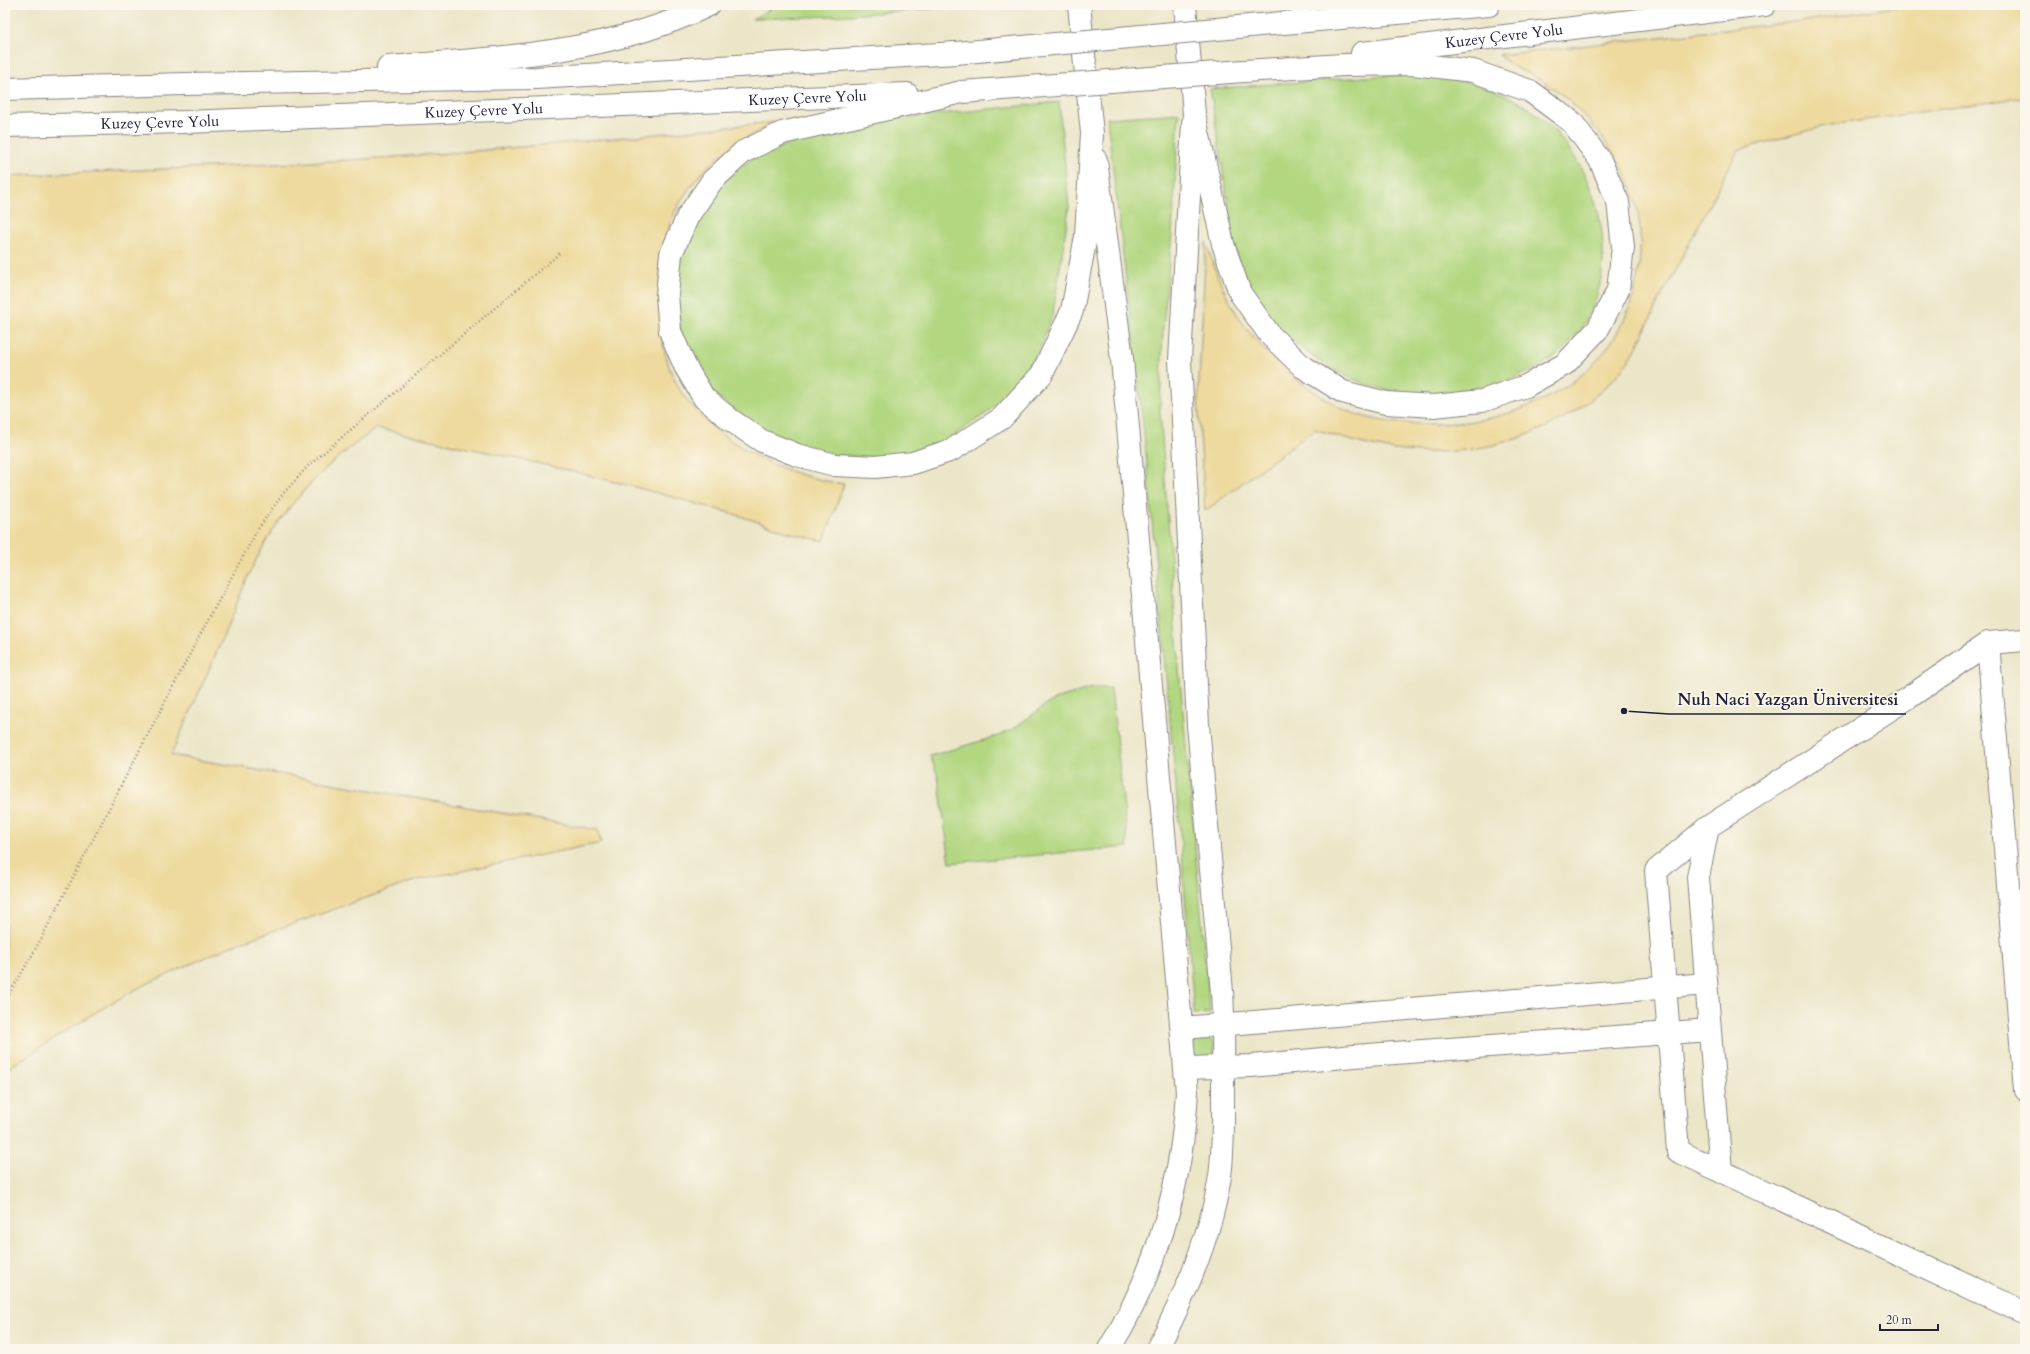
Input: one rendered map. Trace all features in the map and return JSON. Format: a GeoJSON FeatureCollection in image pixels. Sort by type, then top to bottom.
{"type":"FeatureCollection","features":[{"type":"Feature","properties":{"kind":"main road"},"geometry":{"type":"LineString","coordinates":[[185,84],[515,56],[578,46],[639,31],[709,5]]}},
{"type":"Feature","properties":{"kind":"main road"},"geometry":{"type":"LineString","coordinates":[[1079,5],[1092,133],[1122,359],[1187,1092],[1185,1120],[1174,1193],[1160,1237],[1142,1283],[1109,1349]]}},
{"type":"Feature","properties":{"kind":"main road"},"geometry":{"type":"LineString","coordinates":[[1092,133],[1086,236],[1072,311],[1042,374],[1002,418],[952,450],[912,463],[875,467],[835,465],[798,456],[762,441],[732,421],[704,398],[685,366],[670,331],[667,295],[672,254],[688,216],[712,182],[743,152],[782,133],[962,92],[1244,71],[1344,65],[1412,64],[1473,71],[1530,91],[1572,122],[1600,160],[1618,202],[1623,247],[1618,290],[1598,329],[1565,364],[1526,386],[1482,401],[1434,406],[1386,403],[1343,392],[1303,367],[1270,335],[1240,293],[1223,244],[1194,114],[1185,5]]}},
{"type":"Feature","properties":{"kind":"main road","name":"Kuzey Çevre Yolu"},"geometry":{"type":"LineString","coordinates":[[5,89],[185,84],[536,78],[956,53],[1489,5]]}},
{"type":"Feature","properties":{"kind":"main road","name":"Kuzey Çevre Yolu"},"geometry":{"type":"LineString","coordinates":[[1244,71],[1388,49],[1765,5]]}},
{"type":"Feature","properties":{"kind":"main road","name":"Kuzey Çevre Yolu"},"geometry":{"type":"LineString","coordinates":[[5,126],[186,122],[962,92]]}},
{"type":"Feature","properties":{"kind":"main road"},"geometry":{"type":"LineString","coordinates":[[1157,1349],[1190,1278],[1211,1216],[1220,1176],[1223,1140],[1224,1023],[1198,725],[1180,360],[1194,114]]}},
{"type":"Feature","properties":{"kind":"main road"},"geometry":{"type":"LineString","coordinates":[[2025,640],[1988,643],[1908,698],[1708,827],[1656,871],[1678,1151],[2025,1314]]}},
{"type":"Feature","properties":{"kind":"main road"},"geometry":{"type":"LineString","coordinates":[[1988,643],[2025,1090]]}},
{"type":"Feature","properties":{"kind":"main road"},"geometry":{"type":"LineString","coordinates":[[1708,827],[1698,877],[1721,1172]]}},
{"type":"Feature","properties":{"kind":"main road"},"geometry":{"type":"LineString","coordinates":[[1182,1028],[1224,1023],[1350,1015],[1665,986],[1706,984]]}},
{"type":"Feature","properties":{"kind":"main road"},"geometry":{"type":"LineString","coordinates":[[1185,1068],[1223,1068],[1710,1030]]}},
{"type":"Feature","properties":{"kind":"path"},"geometry":{"type":"LineString","coordinates":[[5,1001],[34,952],[201,633],[258,530],[273,506],[308,466],[560,253]]}},
{"type":"Feature","properties":{"kind":"green space"},"geometry":{"type":"Polygon","coordinates":[[[778,5],[980,5],[836,16],[752,19],[778,5]]]}},
{"type":"Feature","properties":{"kind":"green space"},"geometry":{"type":"Polygon","coordinates":[[[1390,75],[1424,76],[1459,81],[1493,90],[1509,97],[1524,105],[1549,125],[1570,150],[1586,179],[1598,211],[1603,243],[1601,276],[1593,307],[1576,335],[1566,346],[1544,363],[1519,376],[1506,381],[1462,390],[1422,394],[1390,391],[1366,384],[1321,362],[1281,331],[1265,312],[1245,281],[1234,246],[1210,89],[1390,75]]]}},
{"type":"Feature","properties":{"kind":"green space"},"geometry":{"type":"Polygon","coordinates":[[[1059,102],[1069,208],[1053,313],[1040,348],[1030,364],[1006,394],[988,412],[947,440],[906,454],[885,457],[827,455],[758,430],[705,386],[680,331],[675,278],[688,232],[724,179],[753,158],[806,137],[880,120],[1059,102]]]}},
{"type":"Feature","properties":{"kind":"green space"},"geometry":{"type":"Polygon","coordinates":[[[1179,113],[1172,234],[1163,329],[1160,411],[1179,668],[1210,1013],[1194,1014],[1181,843],[1144,433],[1107,118],[1179,113]]]}},
{"type":"Feature","properties":{"kind":"green space"},"geometry":{"type":"Polygon","coordinates":[[[1092,688],[1111,688],[1128,847],[950,863],[938,776],[930,756],[1001,735],[1014,728],[1047,704],[1058,698],[1092,688]]]}},
{"type":"Feature","properties":{"kind":"green space"},"geometry":{"type":"Polygon","coordinates":[[[1200,1036],[1208,1037],[1215,1044],[1213,1057],[1193,1058],[1192,1041],[1200,1036]]]}},
{"type":"Feature","properties":{"kind":"sand"},"geometry":{"type":"Polygon","coordinates":[[[1907,5],[2025,5],[2025,97],[1824,126],[1738,150],[1629,361],[1602,391],[1576,410],[1548,426],[1517,438],[1486,447],[1453,451],[1420,452],[1388,449],[1360,443],[1315,429],[1205,511],[1198,401],[1206,242],[1213,264],[1231,304],[1255,339],[1285,370],[1303,384],[1331,402],[1348,411],[1368,418],[1409,424],[1467,422],[1503,415],[1537,403],[1568,386],[1594,363],[1615,336],[1631,304],[1639,266],[1640,228],[1636,203],[1628,179],[1607,143],[1580,111],[1559,92],[1541,80],[1516,68],[1499,55],[1812,20],[1907,5]]]}},
{"type":"Feature","properties":{"kind":"sand"},"geometry":{"type":"Polygon","coordinates":[[[783,121],[761,130],[739,142],[702,172],[687,191],[675,211],[666,234],[661,258],[660,324],[667,360],[676,383],[696,411],[713,427],[732,442],[754,455],[776,465],[799,474],[844,484],[824,541],[794,534],[734,514],[643,489],[555,467],[377,428],[324,470],[294,502],[268,538],[248,576],[171,755],[598,830],[601,843],[417,880],[233,945],[140,987],[96,1012],[5,1070],[5,176],[240,166],[381,158],[532,146],[783,121]]]}},
{"type":"Feature","properties":{"kind":"place","name":"Nuh Naci Yazgan Üniversitesi"},"geometry":{"type":"Point","coordinates":[1624,711]}}]}
